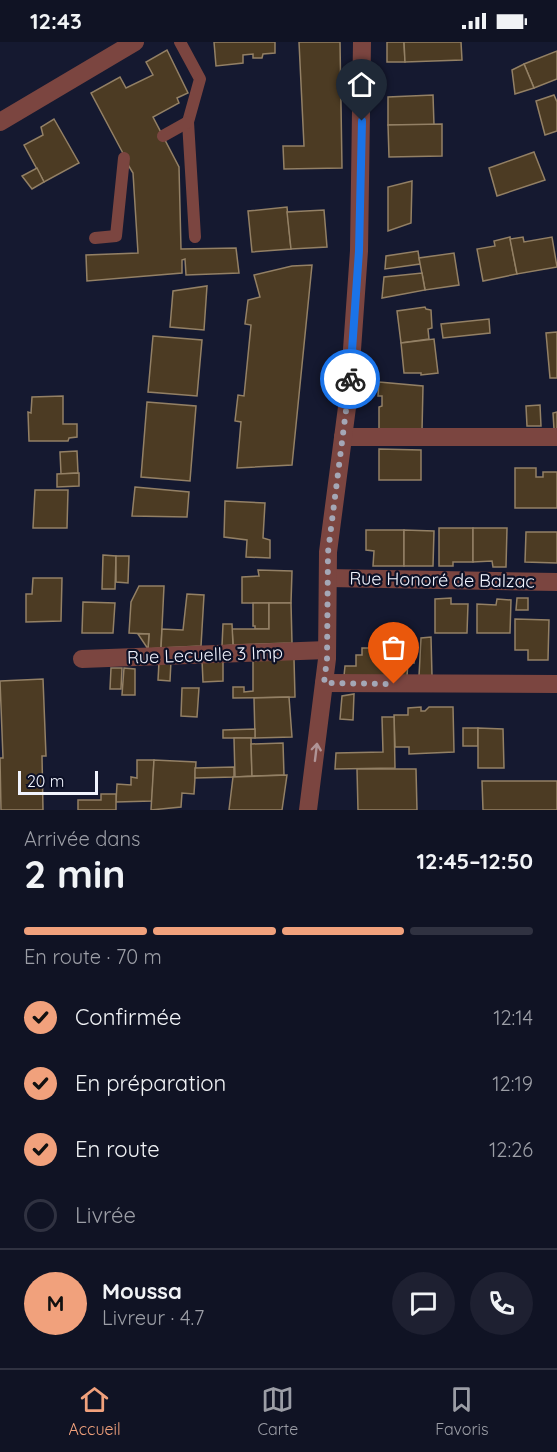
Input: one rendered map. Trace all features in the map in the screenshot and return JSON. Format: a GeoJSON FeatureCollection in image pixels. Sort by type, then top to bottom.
{"type":"FeatureCollection","features":[{"type":"Feature","properties":{"kind":"street"},"geometry":{"type":"LineString","coordinates":[[0,122],[135,42]]}},
{"type":"Feature","properties":{"kind":"street"},"geometry":{"type":"LineString","coordinates":[[309,810],[327,650],[328,552],[349,392],[359,251],[362,42]]}},
{"type":"Feature","properties":{"kind":"street"},"geometry":{"type":"LineString","coordinates":[[343,437],[557,437]]}},
{"type":"Feature","properties":{"kind":"street","name":"Rue Honoré de Balzac"},"geometry":{"type":"LineString","coordinates":[[328,578],[557,582]]}},
{"type":"Feature","properties":{"kind":"street","name":"Rue Lecuelle 3 Imp"},"geometry":{"type":"LineString","coordinates":[[82,659],[327,650]]}},
{"type":"Feature","properties":{"kind":"street"},"geometry":{"type":"LineString","coordinates":[[324,683],[557,684]]}},
{"type":"Feature","properties":{"kind":"lane"},"geometry":{"type":"LineString","coordinates":[[180,42],[200,79],[188,122],[195,237]]}},
{"type":"Feature","properties":{"kind":"lane"},"geometry":{"type":"LineString","coordinates":[[163,136],[188,122]]}},
{"type":"Feature","properties":{"kind":"lane"},"geometry":{"type":"LineString","coordinates":[[95,238],[116,236],[124,158]]}},
{"type":"Feature","properties":{"kind":"building"},"geometry":{"type":"Polygon","coordinates":[[[214,42],[275,42],[275,53],[263,54],[262,58],[253,58],[253,54],[243,55],[243,63],[216,66],[214,42]]]}},
{"type":"Feature","properties":{"kind":"building"},"geometry":{"type":"Polygon","coordinates":[[[299,42],[340,42],[342,168],[284,169],[283,146],[304,146],[299,42]]]}},
{"type":"Feature","properties":{"kind":"building"},"geometry":{"type":"Polygon","coordinates":[[[387,42],[404,42],[405,62],[387,62],[387,42]]]}},
{"type":"Feature","properties":{"kind":"building"},"geometry":{"type":"Polygon","coordinates":[[[404,42],[461,42],[462,60],[405,62],[404,42]]]}},
{"type":"Feature","properties":{"kind":"building"},"geometry":{"type":"Polygon","coordinates":[[[167,50],[188,93],[177,98],[179,103],[153,117],[179,167],[181,249],[236,248],[239,273],[186,275],[185,259],[182,260],[182,273],[87,281],[86,255],[138,253],[133,173],[91,93],[120,77],[126,88],[153,75],[146,62],[167,50]]]}},
{"type":"Feature","properties":{"kind":"building"},"geometry":{"type":"Polygon","coordinates":[[[557,51],[557,79],[534,88],[524,64],[557,51]]]}},
{"type":"Feature","properties":{"kind":"building"},"geometry":{"type":"Polygon","coordinates":[[[524,64],[534,88],[515,94],[512,70],[524,64]]]}},
{"type":"Feature","properties":{"kind":"building"},"geometry":{"type":"Polygon","coordinates":[[[433,95],[434,125],[388,125],[388,97],[433,95]]]}},
{"type":"Feature","properties":{"kind":"building"},"geometry":{"type":"Polygon","coordinates":[[[554,95],[557,102],[557,131],[545,135],[536,101],[554,95]]]}},
{"type":"Feature","properties":{"kind":"building"},"geometry":{"type":"Polygon","coordinates":[[[54,119],[79,163],[44,182],[24,145],[43,135],[41,127],[54,119]]]}},
{"type":"Feature","properties":{"kind":"building"},"geometry":{"type":"Polygon","coordinates":[[[442,124],[442,156],[389,157],[388,125],[442,124]]]}},
{"type":"Feature","properties":{"kind":"building"},"geometry":{"type":"Polygon","coordinates":[[[534,152],[545,180],[497,196],[489,168],[534,152]]]}},
{"type":"Feature","properties":{"kind":"building"},"geometry":{"type":"Polygon","coordinates":[[[37,168],[44,182],[32,189],[22,176],[37,168]]]}},
{"type":"Feature","properties":{"kind":"building"},"geometry":{"type":"Polygon","coordinates":[[[412,181],[411,223],[388,231],[388,187],[412,181]]]}},
{"type":"Feature","properties":{"kind":"building"},"geometry":{"type":"Polygon","coordinates":[[[287,207],[291,249],[252,252],[248,211],[287,207]]]}},
{"type":"Feature","properties":{"kind":"building"},"geometry":{"type":"Polygon","coordinates":[[[324,210],[327,247],[291,249],[287,212],[324,210]]]}},
{"type":"Feature","properties":{"kind":"building"},"geometry":{"type":"Polygon","coordinates":[[[510,237],[517,274],[483,281],[477,249],[495,246],[494,241],[510,237]]]}},
{"type":"Feature","properties":{"kind":"building"},"geometry":{"type":"Polygon","coordinates":[[[523,237],[524,242],[552,237],[557,267],[517,274],[510,239],[523,237]]]}},
{"type":"Feature","properties":{"kind":"building"},"geometry":{"type":"Polygon","coordinates":[[[418,251],[420,264],[385,269],[386,256],[418,251]]]}},
{"type":"Feature","properties":{"kind":"building"},"geometry":{"type":"Polygon","coordinates":[[[454,253],[459,285],[425,290],[419,258],[454,253]]]}},
{"type":"Feature","properties":{"kind":"building"},"geometry":{"type":"Polygon","coordinates":[[[312,265],[292,465],[237,468],[241,422],[235,421],[238,395],[244,396],[251,325],[245,324],[248,300],[260,297],[254,275],[292,266],[312,265]]]}},
{"type":"Feature","properties":{"kind":"building"},"geometry":{"type":"Polygon","coordinates":[[[422,273],[425,290],[382,298],[384,277],[422,273]]]}},
{"type":"Feature","properties":{"kind":"building"},"geometry":{"type":"Polygon","coordinates":[[[207,286],[204,330],[170,327],[173,291],[207,286]]]}},
{"type":"Feature","properties":{"kind":"building"},"geometry":{"type":"Polygon","coordinates":[[[425,307],[431,310],[432,328],[428,329],[429,339],[401,343],[397,311],[425,307]]]}},
{"type":"Feature","properties":{"kind":"building"},"geometry":{"type":"Polygon","coordinates":[[[489,319],[490,333],[443,338],[441,324],[489,319]]]}},
{"type":"Feature","properties":{"kind":"building"},"geometry":{"type":"Polygon","coordinates":[[[557,332],[557,378],[550,378],[546,333],[557,332]]]}},
{"type":"Feature","properties":{"kind":"building"},"geometry":{"type":"Polygon","coordinates":[[[153,336],[202,340],[197,396],[148,392],[153,336]]]}},
{"type":"Feature","properties":{"kind":"building"},"geometry":{"type":"Polygon","coordinates":[[[434,339],[438,373],[421,375],[421,373],[404,373],[401,343],[434,339]]]}},
{"type":"Feature","properties":{"kind":"building"},"geometry":{"type":"Polygon","coordinates":[[[379,382],[423,386],[422,431],[379,431],[379,407],[382,406],[382,396],[378,396],[379,382]]]}},
{"type":"Feature","properties":{"kind":"building"},"geometry":{"type":"Polygon","coordinates":[[[63,396],[63,424],[77,424],[77,437],[69,438],[68,441],[29,441],[28,412],[31,413],[32,397],[63,396]]]}},
{"type":"Feature","properties":{"kind":"building"},"geometry":{"type":"Polygon","coordinates":[[[147,402],[196,406],[190,481],[141,477],[147,402]]]}},
{"type":"Feature","properties":{"kind":"building"},"geometry":{"type":"Polygon","coordinates":[[[540,405],[541,426],[527,426],[526,406],[540,405]]]}},
{"type":"Feature","properties":{"kind":"building"},"geometry":{"type":"Polygon","coordinates":[[[557,412],[557,429],[554,429],[553,413],[557,412]]]}},
{"type":"Feature","properties":{"kind":"building"},"geometry":{"type":"Polygon","coordinates":[[[379,449],[421,450],[421,480],[379,480],[379,449]]]}},
{"type":"Feature","properties":{"kind":"building"},"geometry":{"type":"Polygon","coordinates":[[[77,451],[78,473],[61,474],[60,452],[77,451]]]}},
{"type":"Feature","properties":{"kind":"building"},"geometry":{"type":"Polygon","coordinates":[[[515,468],[536,468],[536,477],[543,477],[543,472],[557,472],[557,508],[515,508],[515,468]]]}},
{"type":"Feature","properties":{"kind":"building"},"geometry":{"type":"Polygon","coordinates":[[[79,473],[79,486],[57,487],[57,474],[79,473]]]}},
{"type":"Feature","properties":{"kind":"building"},"geometry":{"type":"Polygon","coordinates":[[[135,487],[189,492],[187,517],[132,516],[135,487]]]}},
{"type":"Feature","properties":{"kind":"building"},"geometry":{"type":"Polygon","coordinates":[[[35,490],[68,490],[67,528],[33,528],[35,490]]]}},
{"type":"Feature","properties":{"kind":"building"},"geometry":{"type":"Polygon","coordinates":[[[225,501],[265,503],[263,538],[270,540],[270,558],[246,557],[247,540],[224,537],[225,501]]]}},
{"type":"Feature","properties":{"kind":"building"},"geometry":{"type":"Polygon","coordinates":[[[439,528],[473,528],[473,562],[453,562],[453,566],[439,566],[439,528]]]}},
{"type":"Feature","properties":{"kind":"building"},"geometry":{"type":"Polygon","coordinates":[[[473,528],[507,528],[506,567],[493,567],[492,561],[473,562],[473,528]]]}},
{"type":"Feature","properties":{"kind":"building"},"geometry":{"type":"Polygon","coordinates":[[[366,530],[404,530],[404,566],[373,566],[374,551],[366,550],[366,530]]]}},
{"type":"Feature","properties":{"kind":"building"},"geometry":{"type":"Polygon","coordinates":[[[404,530],[434,531],[433,566],[404,566],[404,530]]]}},
{"type":"Feature","properties":{"kind":"building"},"geometry":{"type":"Polygon","coordinates":[[[526,532],[557,532],[557,563],[525,562],[526,532]]]}},
{"type":"Feature","properties":{"kind":"building"},"geometry":{"type":"Polygon","coordinates":[[[103,555],[116,556],[115,589],[102,589],[103,555]]]}},
{"type":"Feature","properties":{"kind":"building"},"geometry":{"type":"Polygon","coordinates":[[[116,556],[129,556],[128,583],[116,582],[116,556]]]}},
{"type":"Feature","properties":{"kind":"building"},"geometry":{"type":"Polygon","coordinates":[[[258,570],[292,571],[291,603],[242,603],[242,577],[259,576],[258,570]]]}},
{"type":"Feature","properties":{"kind":"building"},"geometry":{"type":"Polygon","coordinates":[[[33,578],[62,578],[61,621],[26,622],[26,594],[32,594],[33,578]]]}},
{"type":"Feature","properties":{"kind":"building"},"geometry":{"type":"Polygon","coordinates":[[[139,586],[164,586],[161,648],[148,649],[149,634],[129,633],[131,602],[139,586]]]}},
{"type":"Feature","properties":{"kind":"building"},"geometry":{"type":"Polygon","coordinates":[[[187,594],[204,595],[201,646],[161,648],[162,629],[183,630],[187,594]]]}},
{"type":"Feature","properties":{"kind":"building"},"geometry":{"type":"Polygon","coordinates":[[[451,598],[451,604],[468,604],[467,633],[435,633],[435,599],[451,598]]]}},
{"type":"Feature","properties":{"kind":"building"},"geometry":{"type":"Polygon","coordinates":[[[517,598],[528,598],[528,610],[516,610],[517,598]]]}},
{"type":"Feature","properties":{"kind":"building"},"geometry":{"type":"Polygon","coordinates":[[[497,599],[511,600],[510,633],[477,633],[477,604],[496,605],[497,599]]]}},
{"type":"Feature","properties":{"kind":"building"},"geometry":{"type":"Polygon","coordinates":[[[83,602],[115,603],[113,633],[82,633],[83,602]]]}},
{"type":"Feature","properties":{"kind":"building"},"geometry":{"type":"Polygon","coordinates":[[[253,603],[269,603],[269,629],[255,629],[253,626],[253,603]]]}},
{"type":"Feature","properties":{"kind":"building"},"geometry":{"type":"Polygon","coordinates":[[[269,603],[291,603],[292,643],[233,645],[232,629],[269,629],[269,603]]]}},
{"type":"Feature","properties":{"kind":"building"},"geometry":{"type":"Polygon","coordinates":[[[515,619],[549,620],[548,660],[528,660],[528,650],[515,650],[515,619]]]}},
{"type":"Feature","properties":{"kind":"building"},"geometry":{"type":"Polygon","coordinates":[[[223,624],[232,624],[233,645],[222,646],[223,624]]]}},
{"type":"Feature","properties":{"kind":"building"},"geometry":{"type":"Polygon","coordinates":[[[138,634],[149,634],[148,649],[138,634]]]}},
{"type":"Feature","properties":{"kind":"building"},"geometry":{"type":"Polygon","coordinates":[[[431,637],[432,676],[419,676],[421,638],[431,637]]]}},
{"type":"Feature","properties":{"kind":"building"},"geometry":{"type":"Polygon","coordinates":[[[405,641],[414,641],[414,663],[408,663],[407,676],[344,676],[345,666],[356,666],[356,655],[362,655],[362,648],[404,648],[405,641]]]}},
{"type":"Feature","properties":{"kind":"building"},"geometry":{"type":"Polygon","coordinates":[[[253,659],[294,659],[295,697],[233,698],[233,687],[244,687],[244,692],[253,691],[253,659]]]}},
{"type":"Feature","properties":{"kind":"building"},"geometry":{"type":"Polygon","coordinates":[[[202,660],[223,660],[223,681],[203,682],[202,660]]]}},
{"type":"Feature","properties":{"kind":"building"},"geometry":{"type":"Polygon","coordinates":[[[171,661],[170,681],[158,680],[159,662],[171,661]]]}},
{"type":"Feature","properties":{"kind":"building"},"geometry":{"type":"Polygon","coordinates":[[[111,668],[122,668],[121,689],[110,689],[111,668]]]}},
{"type":"Feature","properties":{"kind":"building"},"geometry":{"type":"Polygon","coordinates":[[[124,668],[135,669],[135,695],[122,695],[124,668]]]}},
{"type":"Feature","properties":{"kind":"building"},"geometry":{"type":"Polygon","coordinates":[[[43,679],[46,756],[42,756],[43,810],[1,810],[0,758],[3,758],[0,681],[43,679]]]}},
{"type":"Feature","properties":{"kind":"building"},"geometry":{"type":"Polygon","coordinates":[[[182,688],[199,688],[197,717],[181,716],[182,688]]]}},
{"type":"Feature","properties":{"kind":"building"},"geometry":{"type":"Polygon","coordinates":[[[354,694],[353,720],[340,719],[342,696],[354,694]]]}},
{"type":"Feature","properties":{"kind":"building"},"geometry":{"type":"Polygon","coordinates":[[[289,697],[292,737],[255,738],[254,698],[289,697]]]}},
{"type":"Feature","properties":{"kind":"building"},"geometry":{"type":"Polygon","coordinates":[[[421,707],[421,711],[425,711],[429,707],[453,707],[454,752],[409,754],[409,747],[395,747],[394,715],[408,715],[408,708],[421,707]]]}},
{"type":"Feature","properties":{"kind":"building"},"geometry":{"type":"Polygon","coordinates":[[[382,717],[394,717],[395,768],[335,769],[336,753],[383,752],[382,717]]]}},
{"type":"Feature","properties":{"kind":"building"},"geometry":{"type":"Polygon","coordinates":[[[463,728],[478,728],[478,746],[463,746],[463,728]]]}},
{"type":"Feature","properties":{"kind":"building"},"geometry":{"type":"Polygon","coordinates":[[[478,728],[503,729],[504,768],[478,768],[478,728]]]}},
{"type":"Feature","properties":{"kind":"building"},"geometry":{"type":"Polygon","coordinates":[[[255,729],[255,738],[223,738],[223,730],[255,729]]]}},
{"type":"Feature","properties":{"kind":"building"},"geometry":{"type":"Polygon","coordinates":[[[234,738],[251,738],[252,776],[235,777],[234,738]]]}},
{"type":"Feature","properties":{"kind":"building"},"geometry":{"type":"Polygon","coordinates":[[[283,743],[284,775],[252,776],[251,744],[283,743]]]}},
{"type":"Feature","properties":{"kind":"building"},"geometry":{"type":"Polygon","coordinates":[[[137,760],[154,760],[152,801],[116,802],[117,784],[131,785],[131,777],[137,778],[137,760]]]}},
{"type":"Feature","properties":{"kind":"building"},"geometry":{"type":"Polygon","coordinates":[[[154,760],[196,762],[194,794],[182,793],[181,807],[151,810],[154,760]]]}},
{"type":"Feature","properties":{"kind":"building"},"geometry":{"type":"Polygon","coordinates":[[[234,767],[234,777],[195,778],[195,768],[234,767]]]}},
{"type":"Feature","properties":{"kind":"building"},"geometry":{"type":"Polygon","coordinates":[[[357,769],[416,769],[417,810],[358,810],[357,769]]]}},
{"type":"Feature","properties":{"kind":"building"},"geometry":{"type":"Polygon","coordinates":[[[287,775],[282,810],[229,810],[233,777],[287,775]]]}},
{"type":"Feature","properties":{"kind":"building"},"geometry":{"type":"Polygon","coordinates":[[[482,781],[557,781],[557,810],[483,810],[482,781]]]}},
{"type":"Feature","properties":{"kind":"building"},"geometry":{"type":"Polygon","coordinates":[[[101,794],[116,794],[116,810],[78,810],[78,800],[101,800],[101,794]]]}},
{"type":"Feature","properties":{"kind":"way so far"},"geometry":{"type":"LineString","coordinates":[[350,379],[328,552],[327,659],[324,683],[394,684]]}},
{"type":"Feature","properties":{"kind":"route"},"geometry":{"type":"LineString","coordinates":[[350,379],[362,191],[362,121]]}}]}
